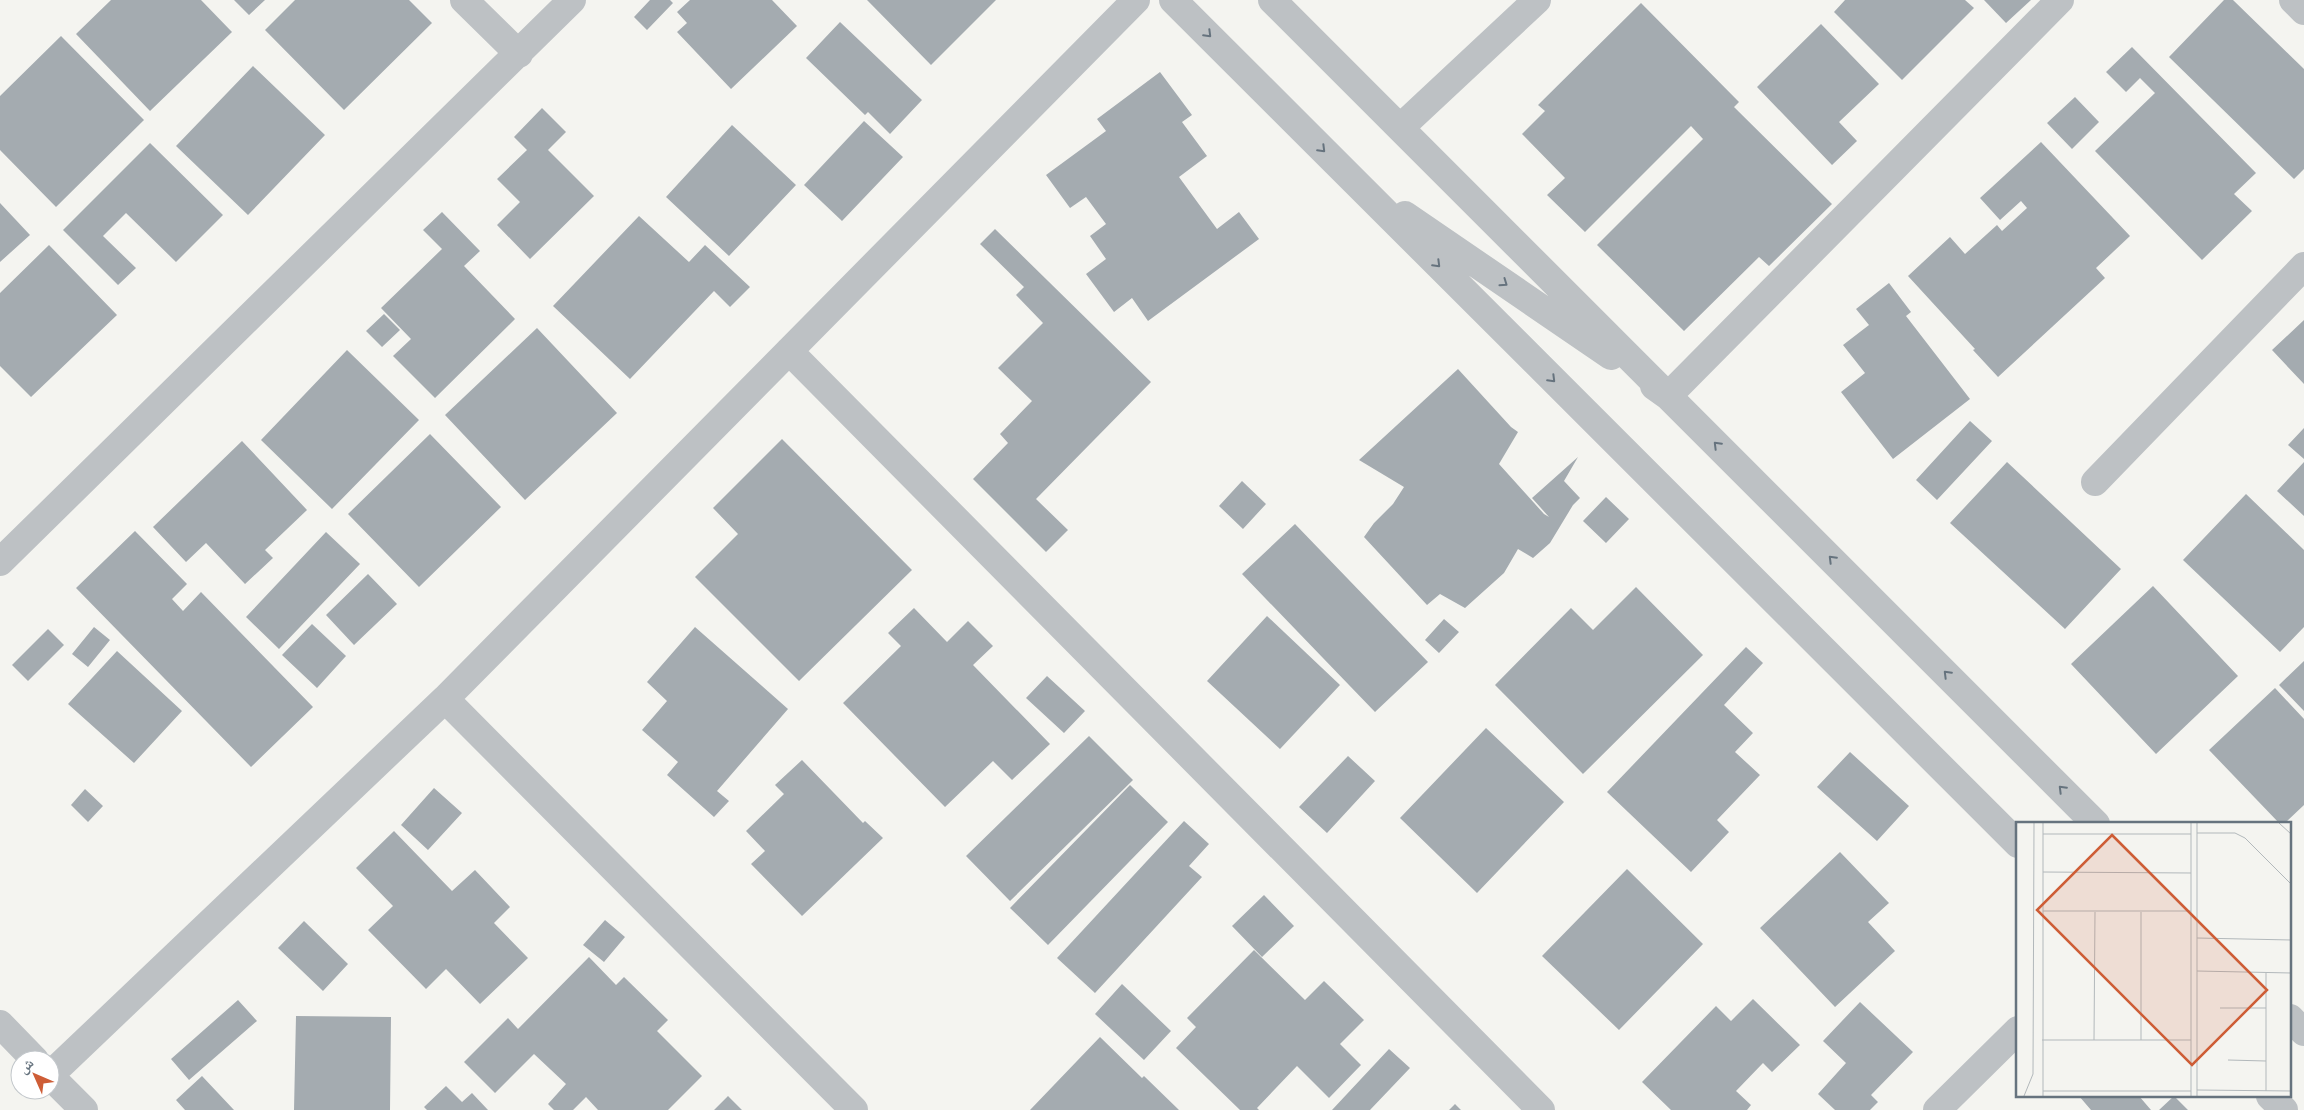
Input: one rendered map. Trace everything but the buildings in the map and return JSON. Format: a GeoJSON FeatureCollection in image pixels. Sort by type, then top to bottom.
{"type":"FeatureCollection","features":[{"type":"Feature","properties":{"kind":"street"},"geometry":{"type":"LineString","coordinates":[[464,0],[520,54]]}},
{"type":"Feature","properties":{"kind":"street"},"geometry":{"type":"LineString","coordinates":[[0,562],[520,54],[572,0]]}},
{"type":"Feature","properties":{"kind":"street"},"geometry":{"type":"LineString","coordinates":[[60,1065],[445,699],[1136,0]]}},
{"type":"Feature","properties":{"kind":"street"},"geometry":{"type":"LineString","coordinates":[[1173,0],[2016,842]]}},
{"type":"Feature","properties":{"kind":"street"},"geometry":{"type":"LineString","coordinates":[[1272,0],[2094,822]]}},
{"type":"Feature","properties":{"kind":"street"},"geometry":{"type":"LineString","coordinates":[[1400,128],[1537,0]]}},
{"type":"Feature","properties":{"kind":"street"},"geometry":{"type":"LineString","coordinates":[[1668,396],[2060,0]]}},
{"type":"Feature","properties":{"kind":"street"},"geometry":{"type":"LineString","coordinates":[[2293,0],[2304,11]]}},
{"type":"Feature","properties":{"kind":"street"},"geometry":{"type":"LineString","coordinates":[[1349,176],[1668,396]]}},
{"type":"Feature","properties":{"kind":"street"},"geometry":{"type":"LineString","coordinates":[[2095,482],[2304,266]]}},
{"type":"Feature","properties":{"kind":"street"},"geometry":{"type":"LineString","coordinates":[[789,351],[1541,1110]]}},
{"type":"Feature","properties":{"kind":"street"},"geometry":{"type":"LineString","coordinates":[[445,699],[854,1110]]}},
{"type":"Feature","properties":{"kind":"street"},"geometry":{"type":"LineString","coordinates":[[2292,1020],[2304,1032]]}},
{"type":"Feature","properties":{"kind":"street"},"geometry":{"type":"LineString","coordinates":[[0,1024],[25,1050]]}},
{"type":"Feature","properties":{"kind":"street"},"geometry":{"type":"LineString","coordinates":[[1937,1110],[2016,1032]]}},
{"type":"Feature","properties":{"kind":"street"},"geometry":{"type":"LineString","coordinates":[[60,1085],[84,1110]]}},
{"type":"Feature","properties":{"kind":"street"},"geometry":{"type":"LineString","coordinates":[[2272,1098],[2284,1110]]}}]}
